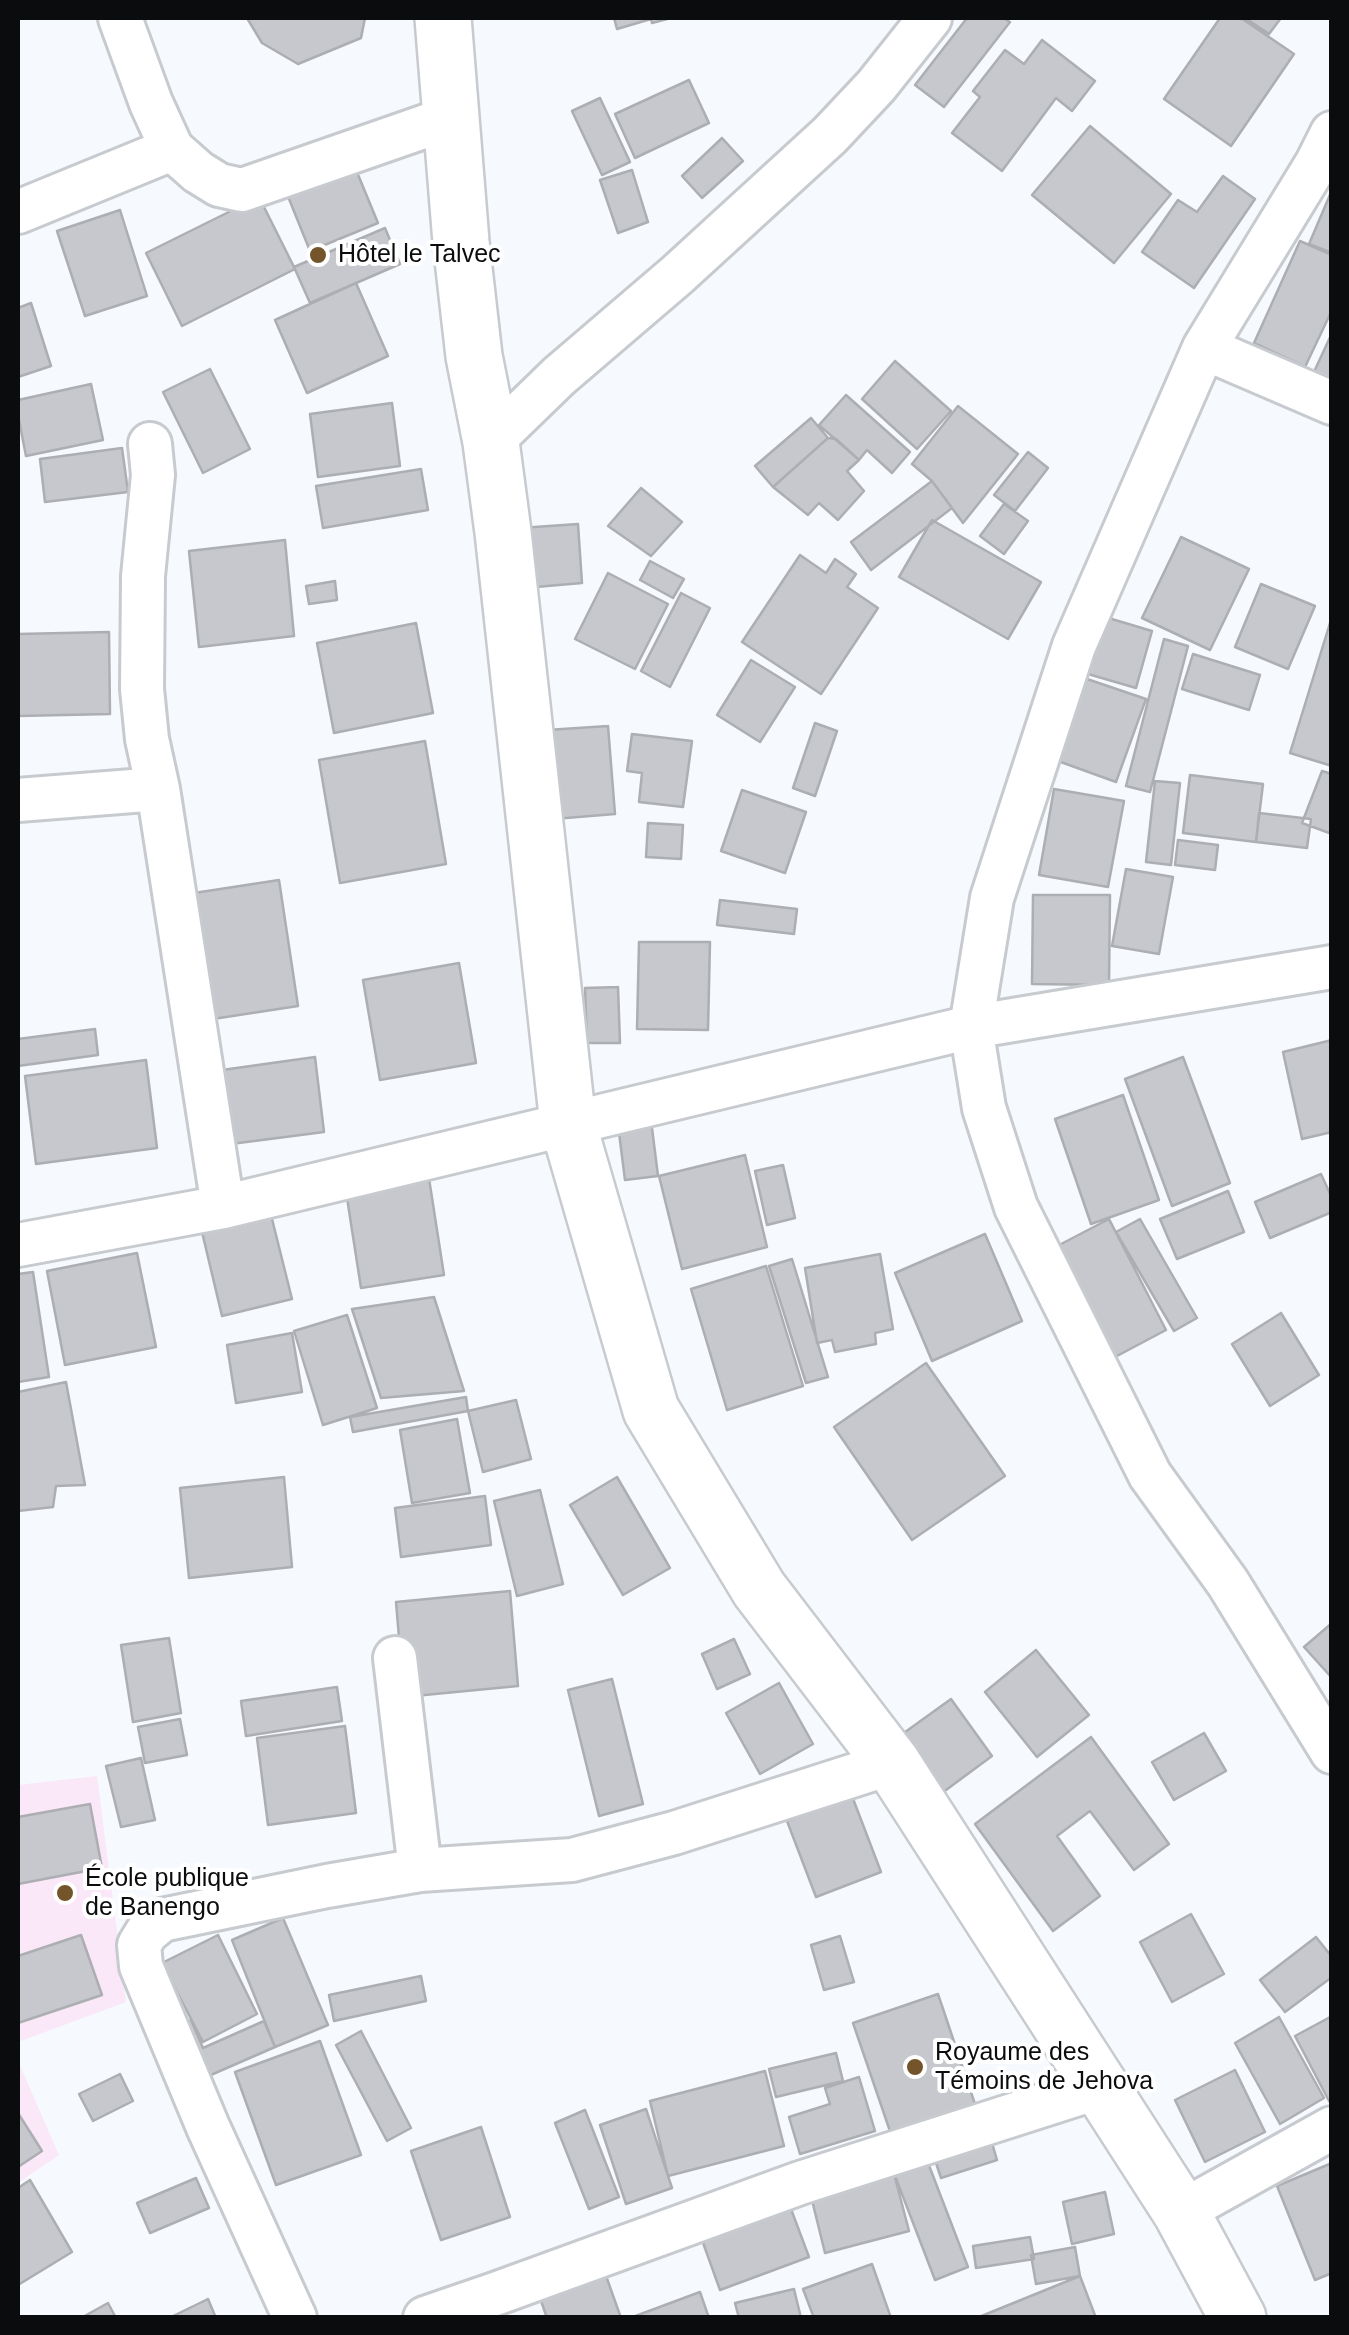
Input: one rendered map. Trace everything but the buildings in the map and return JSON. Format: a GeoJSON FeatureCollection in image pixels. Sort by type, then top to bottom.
{"type":"FeatureCollection","features":[{"type":"Feature","properties":{"kind":"street"},"geometry":{"type":"LineString","coordinates":[[120,18],[172,149],[219,185],[242,190],[452,117]]}},
{"type":"Feature","properties":{"kind":"street"},"geometry":{"type":"LineString","coordinates":[[443,18],[461,242],[474,356],[492,442],[568,1124],[651,1410],[758,1590],[892,1762],[1181,2212],[1238,2318]]}},
{"type":"Feature","properties":{"kind":"street"},"geometry":{"type":"LineString","coordinates":[[492,442],[559,376],[677,275],[830,134],[876,86],[930,18]]}},
{"type":"Feature","properties":{"kind":"street"},"geometry":{"type":"LineString","coordinates":[[1332,133],[1204,348],[1074,646],[992,898],[970,1027],[984,1108],[1016,1207],[1150,1475],[1228,1583],[1332,1752]]}},
{"type":"Feature","properties":{"kind":"street"},"geometry":{"type":"LineString","coordinates":[[18,212],[172,149]]}},
{"type":"Feature","properties":{"kind":"street"},"geometry":{"type":"LineString","coordinates":[[1204,348],[1332,403]]}},
{"type":"Feature","properties":{"kind":"street"},"geometry":{"type":"LineString","coordinates":[[150,444],[154,475],[143,576],[142,690],[146,739],[158,790],[223,1207]]}},
{"type":"Feature","properties":{"kind":"street"},"geometry":{"type":"LineString","coordinates":[[18,800],[158,790]]}},
{"type":"Feature","properties":{"kind":"street"},"geometry":{"type":"LineString","coordinates":[[18,1245],[223,1207],[970,1027],[1332,967]]}},
{"type":"Feature","properties":{"kind":"street"},"geometry":{"type":"LineString","coordinates":[[396,1658],[420,1870]]}},
{"type":"Feature","properties":{"kind":"street"},"geometry":{"type":"LineString","coordinates":[[294,2318],[140,1966],[140,1945],[146,1932],[162,1920],[420,1870],[572,1860],[674,1833],[892,1762]]}},
{"type":"Feature","properties":{"kind":"street"},"geometry":{"type":"LineString","coordinates":[[424,2318],[800,2182],[1100,2087]]}},
{"type":"Feature","properties":{"kind":"street"},"geometry":{"type":"LineString","coordinates":[[1181,2212],[1332,2128]]}},
{"type":"Feature","properties":{"kind":"shaded area","name":"École publique de Banengo"},"geometry":{"type":"Polygon","coordinates":[[[97,1776],[126,2002],[18,2042],[18,1785],[97,1776]]]}},
{"type":"Feature","properties":{"kind":"shaded area"},"geometry":{"type":"Polygon","coordinates":[[[18,2061],[59,2155],[18,2183],[18,2061]]]}},
{"type":"Feature","properties":{"kind":"place","name":"Hôtel le Talvec"},"geometry":{"type":"Point","coordinates":[318,255]}},
{"type":"Feature","properties":{"kind":"place","name":"École publique de Banengo"},"geometry":{"type":"Point","coordinates":[65,1893]}},
{"type":"Feature","properties":{"kind":"place","name":"Royaume des Témoins de Jehova"},"geometry":{"type":"Point","coordinates":[915,2067]}}]}
